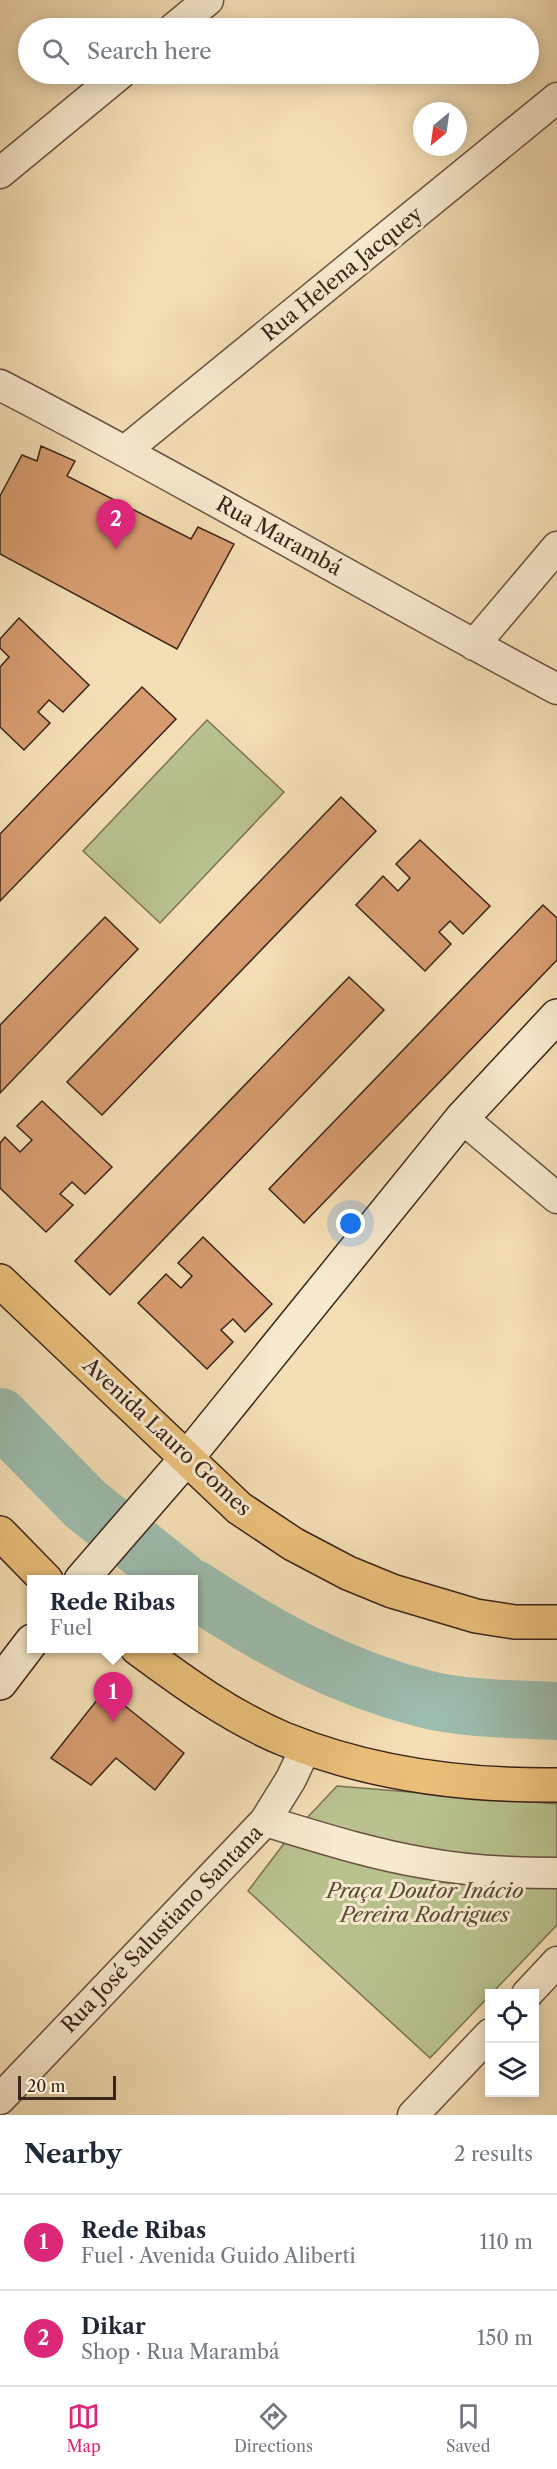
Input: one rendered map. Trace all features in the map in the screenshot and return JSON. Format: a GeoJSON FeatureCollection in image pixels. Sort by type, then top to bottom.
{"type":"FeatureCollection","features":[{"type":"Feature","properties":{"kind":"main road"},"geometry":{"type":"LineString","coordinates":[[85,1575],[176,1471],[462,1118],[557,1016]]}},
{"type":"Feature","properties":{"kind":"main road","name":"Avenida Lauro Gomes"},"geometry":{"type":"LineString","coordinates":[[0,1281],[176,1471],[239,1508],[293,1544],[348,1573],[392,1591],[476,1616],[515,1622],[557,1622]]}},
{"type":"Feature","properties":{"kind":"main road"},"geometry":{"type":"LineString","coordinates":[[0,1533],[41,1575]]}},
{"type":"Feature","properties":{"kind":"main road"},"geometry":{"type":"LineString","coordinates":[[0,1683],[27,1648]]}},
{"type":"Feature","properties":{"kind":"main road"},"geometry":{"type":"LineString","coordinates":[[144,1653],[214,1702],[282,1738],[306,1747],[358,1763],[435,1778],[521,1786],[557,1785]]}},
{"type":"Feature","properties":{"kind":"street"},"geometry":{"type":"LineString","coordinates":[[186,18],[208,0]]}},
{"type":"Feature","properties":{"kind":"street"},"geometry":{"type":"LineString","coordinates":[[0,173],[108,84]]}},
{"type":"Feature","properties":{"kind":"street","name":"Rua Helena Jacquey"},"geometry":{"type":"LineString","coordinates":[[126,450],[557,98]]}},
{"type":"Feature","properties":{"kind":"street","name":"Rua Marambá"},"geometry":{"type":"LineString","coordinates":[[0,386],[126,450],[557,689]]}},
{"type":"Feature","properties":{"kind":"street"},"geometry":{"type":"LineString","coordinates":[[474,645],[557,547]]}},
{"type":"Feature","properties":{"kind":"street"},"geometry":{"type":"LineString","coordinates":[[462,1118],[557,1198]]}},
{"type":"Feature","properties":{"kind":"street","name":"Rua José Salustiano Santana"},"geometry":{"type":"LineString","coordinates":[[0,2099],[266,1821],[291,1779],[306,1747]]}},
{"type":"Feature","properties":{"kind":"street"},"geometry":{"type":"LineString","coordinates":[[266,1821],[330,1841],[426,1864],[522,1873],[557,1873]]}},
{"type":"Feature","properties":{"kind":"street"},"geometry":{"type":"LineString","coordinates":[[532,1989],[557,1962]]}},
{"type":"Feature","properties":{"kind":"street"},"geometry":{"type":"LineString","coordinates":[[413,2115],[485,2038]]}},
{"type":"Feature","properties":{"kind":"green space"},"geometry":{"type":"Polygon","coordinates":[[[207,720],[284,792],[160,923],[83,851],[207,720]]]}},
{"type":"Feature","properties":{"kind":"green space","name":"Praça Doutor Inácio Pereira Rodrigues"},"geometry":{"type":"Polygon","coordinates":[[[337,1786],[557,1804],[557,1925],[496,1989],[485,1989],[485,2000],[430,2058],[248,1891],[289,1837],[337,1786]]]}},
{"type":"Feature","properties":{"kind":"building"},"geometry":{"type":"Polygon","coordinates":[[[41,446],[75,461],[67,476],[191,539],[198,527],[234,544],[177,649],[0,554],[0,496],[22,455],[37,461],[41,446]]]}},
{"type":"Feature","properties":{"kind":"building"},"geometry":{"type":"Polygon","coordinates":[[[19,618],[89,685],[63,712],[49,700],[38,712],[50,723],[24,750],[0,727],[0,667],[9,657],[0,648],[0,639],[19,618]]]}},
{"type":"Feature","properties":{"kind":"building"},"geometry":{"type":"Polygon","coordinates":[[[142,687],[176,719],[0,901],[0,834],[142,687]]]}},
{"type":"Feature","properties":{"kind":"building"},"geometry":{"type":"Polygon","coordinates":[[[341,797],[376,831],[102,1115],[67,1082],[341,797]]]}},
{"type":"Feature","properties":{"kind":"building"},"geometry":{"type":"Polygon","coordinates":[[[420,840],[490,906],[463,934],[450,921],[439,932],[451,944],[425,971],[356,905],[383,876],[398,891],[410,878],[396,864],[420,840]]]}},
{"type":"Feature","properties":{"kind":"building"},"geometry":{"type":"Polygon","coordinates":[[[543,905],[557,918],[557,960],[304,1223],[269,1189],[543,905]]]}},
{"type":"Feature","properties":{"kind":"building"},"geometry":{"type":"Polygon","coordinates":[[[105,917],[138,949],[0,1093],[0,1025],[105,917]]]}},
{"type":"Feature","properties":{"kind":"building"},"geometry":{"type":"Polygon","coordinates":[[[349,977],[384,1010],[110,1295],[75,1261],[349,977]]]}},
{"type":"Feature","properties":{"kind":"building"},"geometry":{"type":"Polygon","coordinates":[[[42,1101],[112,1167],[85,1194],[72,1182],[60,1194],[73,1205],[46,1232],[0,1188],[0,1143],[5,1137],[20,1152],[32,1140],[17,1126],[42,1101]]]}},
{"type":"Feature","properties":{"kind":"building"},"geometry":{"type":"Polygon","coordinates":[[[203,1237],[272,1304],[245,1332],[233,1319],[221,1330],[233,1342],[207,1369],[138,1303],[166,1274],[181,1288],[192,1276],[178,1263],[203,1237]]]}},
{"type":"Feature","properties":{"kind":"building"},"geometry":{"type":"Polygon","coordinates":[[[105,1690],[184,1753],[155,1790],[116,1758],[91,1785],[51,1758],[105,1690]]]}},
{"type":"Feature","properties":{"kind":"waterway"},"geometry":{"type":"LineString","coordinates":[[0,1417],[85,1504],[174,1575]]}},
{"type":"Feature","properties":{"kind":"waterway"},"geometry":{"type":"LineString","coordinates":[[198,1591],[304,1654],[393,1690],[456,1705],[557,1711]]}},
{"type":"Feature","properties":{"kind":"place","name":"Dikar"},"geometry":{"type":"Point","coordinates":[116,549]}},
{"type":"Feature","properties":{"kind":"place","name":"Rede Ribas"},"geometry":{"type":"Point","coordinates":[113,1722]}}]}
